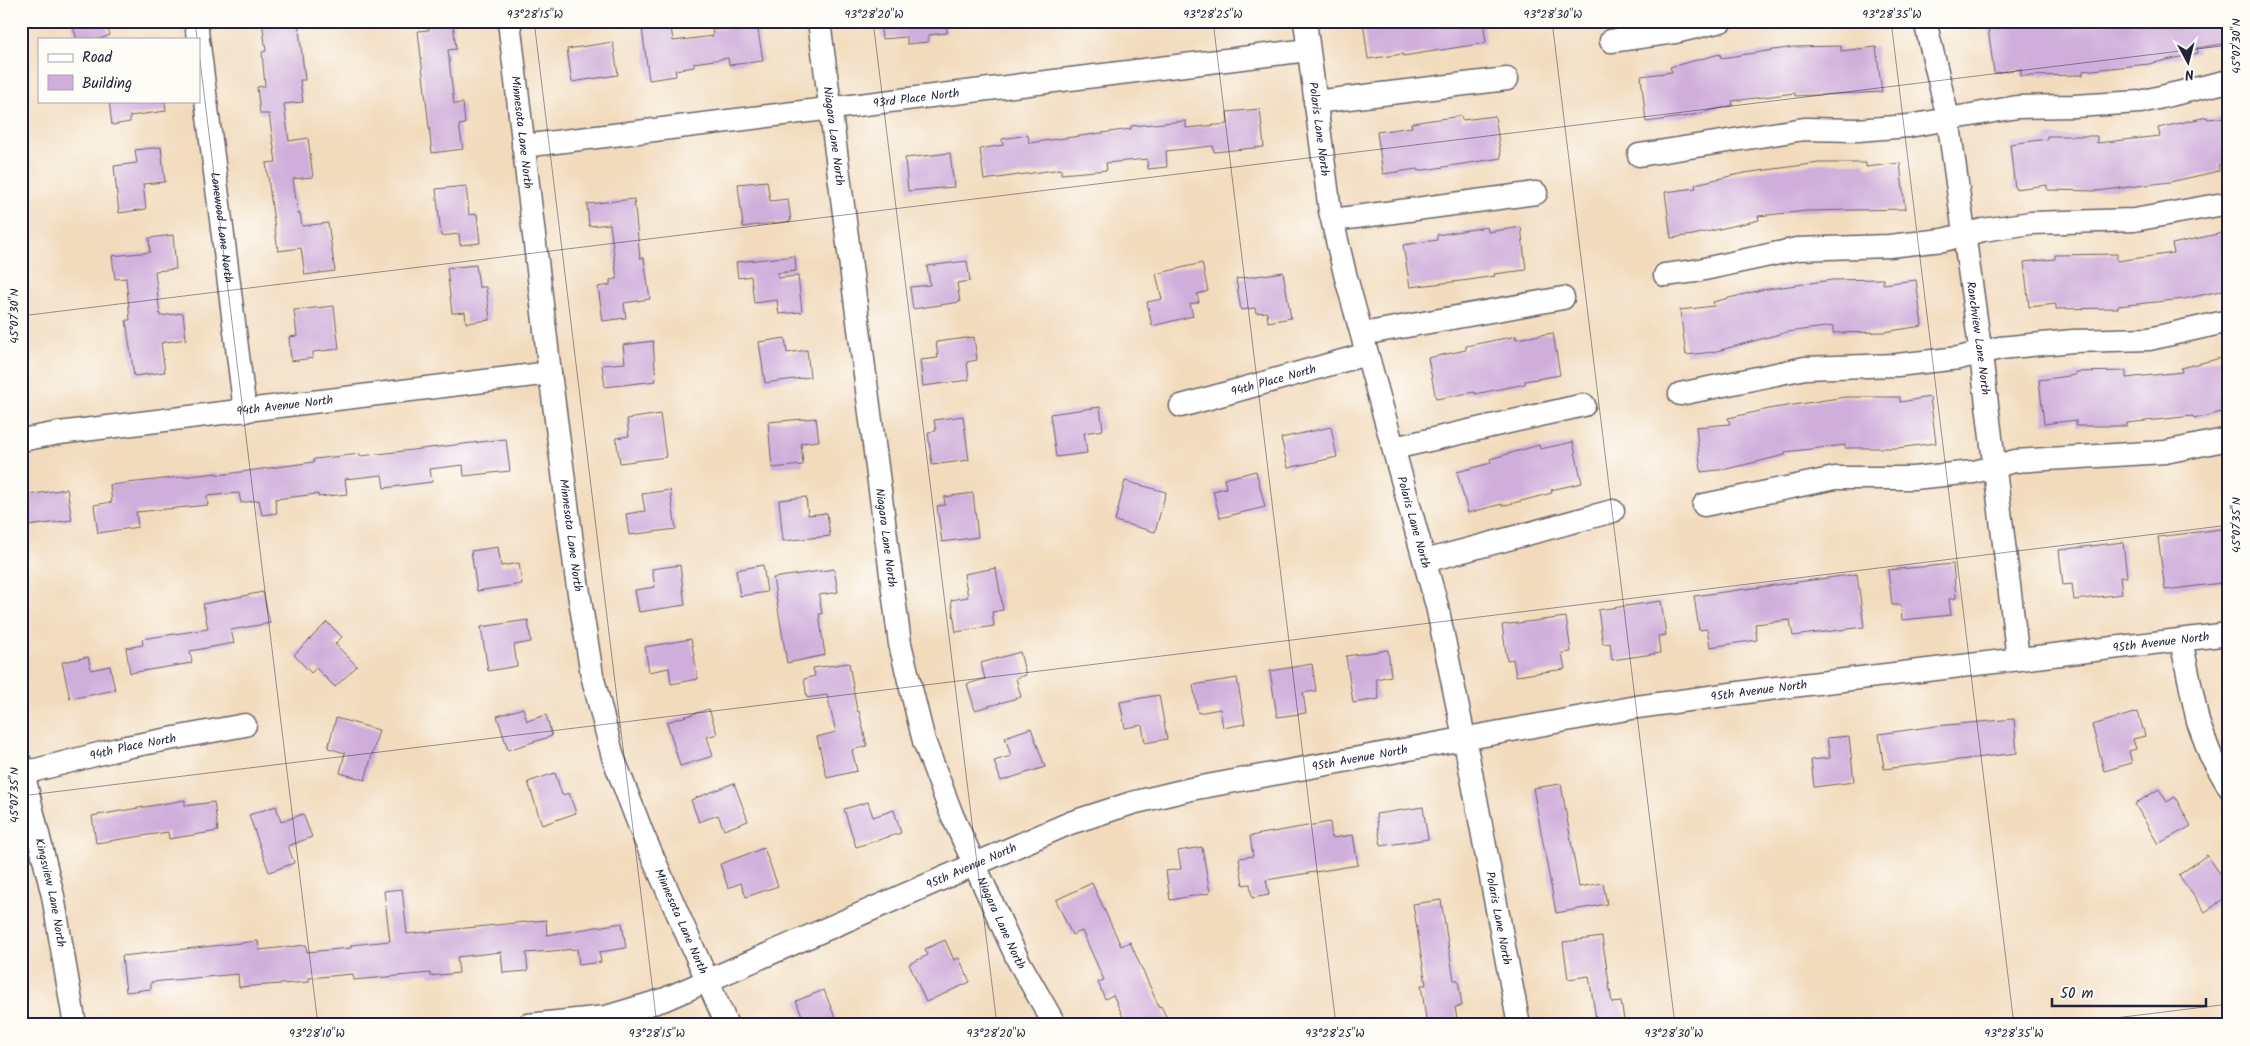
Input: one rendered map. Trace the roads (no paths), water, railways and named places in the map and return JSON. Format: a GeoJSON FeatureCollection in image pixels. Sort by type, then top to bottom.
{"type":"FeatureCollection","features":[{"type":"Feature","properties":{"kind":"street"},"geometry":{"type":"LineString","coordinates":[[196,21],[198,38]]}},
{"type":"Feature","properties":{"kind":"street","name":"Minnesota Lane North"},"geometry":{"type":"LineString","coordinates":[[508,21],[550,373],[577,582],[592,675],[613,757],[643,835],[727,1025]]}},
{"type":"Feature","properties":{"kind":"street","name":"Niagara Lane North"},"geometry":{"type":"LineString","coordinates":[[819,21],[900,644],[924,741],[973,864],[1018,960],[1055,1025]]}},
{"type":"Feature","properties":{"kind":"street","name":"Polaris Lane North"},"geometry":{"type":"LineString","coordinates":[[1304,21],[1333,220],[1441,624],[1465,738],[1519,1025]]}},
{"type":"Feature","properties":{"kind":"street"},"geometry":{"type":"LineString","coordinates":[[1611,41],[1675,32],[1721,21]]}},
{"type":"Feature","properties":{"kind":"street","name":"Ranchview Lane North"},"geometry":{"type":"LineString","coordinates":[[1924,21],[1948,118],[1981,355],[1993,467],[2018,659]]}},
{"type":"Feature","properties":{"kind":"street","name":"93rd Place North"},"geometry":{"type":"LineString","coordinates":[[524,146],[1308,50]]}},
{"type":"Feature","properties":{"kind":"street","name":"Lanewood Lane North"},"geometry":{"type":"LineString","coordinates":[[200,53],[245,411]]}},
{"type":"Feature","properties":{"kind":"street"},"geometry":{"type":"LineString","coordinates":[[1315,102],[1507,79]]}},
{"type":"Feature","properties":{"kind":"street"},"geometry":{"type":"LineString","coordinates":[[1639,155],[1804,129],[1857,130],[1908,126],[2016,107],[2140,102],[2229,81]]}},
{"type":"Feature","properties":{"kind":"street"},"geometry":{"type":"LineString","coordinates":[[1333,220],[1536,193]]}},
{"type":"Feature","properties":{"kind":"street"},"geometry":{"type":"LineString","coordinates":[[1665,275],[1694,271],[1796,249],[1889,246],[1942,240],[1965,234],[2031,223],[2134,220],[2229,203]]}},
{"type":"Feature","properties":{"kind":"street","name":"94th Place North"},"geometry":{"type":"LineString","coordinates":[[1181,406],[1365,344],[1564,298]]}},
{"type":"Feature","properties":{"kind":"street"},"geometry":{"type":"LineString","coordinates":[[1680,394],[1805,368],[1897,364],[1981,355],[2000,348],[2073,341],[2149,339],[2229,321]]}},
{"type":"Feature","properties":{"kind":"street","name":"94th Avenue North"},"geometry":{"type":"LineString","coordinates":[[21,440],[550,373]]}},
{"type":"Feature","properties":{"kind":"street"},"geometry":{"type":"LineString","coordinates":[[1394,448],[1584,405]]}},
{"type":"Feature","properties":{"kind":"street"},"geometry":{"type":"LineString","coordinates":[[1704,505],[1835,478],[1913,478],[1974,472],[2015,461],[2165,452],[2229,439]]}},
{"type":"Feature","properties":{"kind":"street"},"geometry":{"type":"LineString","coordinates":[[1425,561],[1613,512]]}},
{"type":"Feature","properties":{"kind":"street","name":"95th Avenue North"},"geometry":{"type":"LineString","coordinates":[[528,1025],[606,1017],[662,1000],[1070,823],[1132,803],[1191,789],[1637,707],[2229,634]]}},
{"type":"Feature","properties":{"kind":"street"},"geometry":{"type":"LineString","coordinates":[[2181,640],[2198,722],[2210,754],[2229,787]]}},
{"type":"Feature","properties":{"kind":"street","name":"94th Place North"},"geometry":{"type":"LineString","coordinates":[[23,768],[245,725]]}},
{"type":"Feature","properties":{"kind":"street","name":"Kingsview Lane North"},"geometry":{"type":"LineString","coordinates":[[23,768],[54,896],[75,1025]]}}]}
